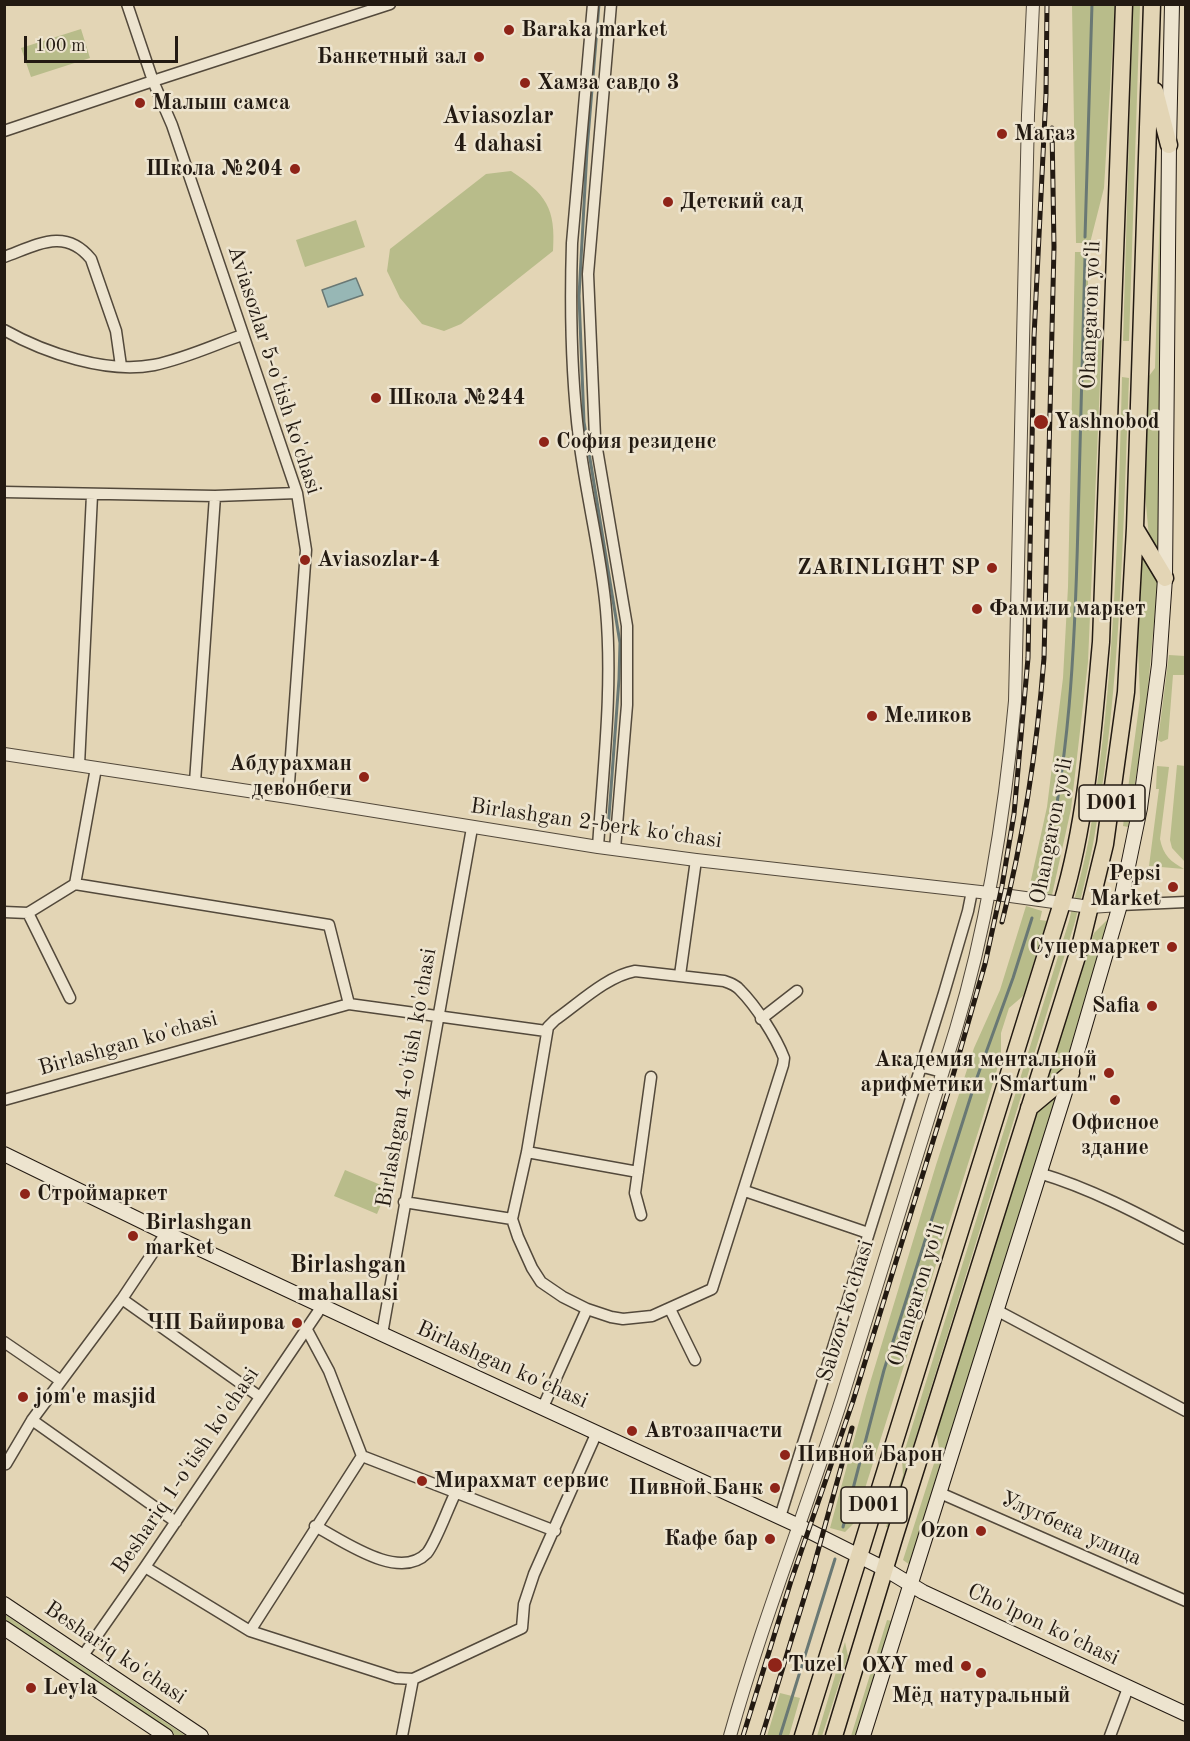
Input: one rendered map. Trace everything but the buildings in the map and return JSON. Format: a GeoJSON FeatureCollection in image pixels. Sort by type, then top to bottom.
{"type":"FeatureCollection","features":[{"type":"Feature","properties":{"kind":"highway","name":"Ohangaron yoʻli"},"geometry":{"type":"LineString","coordinates":[[803,1737],[1062,903],[1080,825],[1094,721],[1105,565],[1124,4]]}},
{"type":"Feature","properties":{"kind":"highway","name":"D001"},"geometry":{"type":"LineString","coordinates":[[834,1737],[1080,947],[1105,844],[1126,692],[1135,528],[1152,4]]}},
{"type":"Feature","properties":{"kind":"highway"},"geometry":{"type":"LineString","coordinates":[[1150,72],[1169,145]]}},
{"type":"Feature","properties":{"kind":"highway"},"geometry":{"type":"LineString","coordinates":[[1111,379],[1117,366],[1123,361],[1131,360],[1140,365]]}},
{"type":"Feature","properties":{"kind":"highway"},"geometry":{"type":"LineString","coordinates":[[1135,528],[1165,578]]}},
{"type":"Feature","properties":{"kind":"highway"},"geometry":{"type":"LineString","coordinates":[[1028,1109],[1071,1073]]}},
{"type":"Feature","properties":{"kind":"main road"},"geometry":{"type":"LineString","coordinates":[[863,1737],[1071,1073],[1120,905],[1140,808],[1154,710],[1165,578],[1169,145],[1173,4]]}},
{"type":"Feature","properties":{"kind":"main road","name":"Birlashgan ko'chasi"},"geometry":{"type":"LineString","coordinates":[[4,1154],[166,1233],[780,1517],[885,1569]]}},
{"type":"Feature","properties":{"kind":"main road","name":"Cho'lpon ko'chasi"},"geometry":{"type":"LineString","coordinates":[[885,1569],[911,1586],[1185,1714]]}},
{"type":"Feature","properties":{"kind":"main road","name":"Beshariq ko'chasi"},"geometry":{"type":"LineString","coordinates":[[4,1604],[201,1737]]}},
{"type":"Feature","properties":{"kind":"main road","name":"Beshariq ko'chasi"},"geometry":{"type":"LineString","coordinates":[[4,1628],[166,1737]]}},
{"type":"Feature","properties":{"kind":"street","name":"Aviasozlar 5-o'tish ko'chasi"},"geometry":{"type":"LineString","coordinates":[[127,4],[153,81],[172,125],[297,493],[306,550],[288,797]]}},
{"type":"Feature","properties":{"kind":"street"},"geometry":{"type":"LineString","coordinates":[[4,131],[390,4]]}},
{"type":"Feature","properties":{"kind":"street"},"geometry":{"type":"LineString","coordinates":[[592,4],[597,43],[589,248],[580,305],[579,439],[606,610],[619,652],[627,705],[615,849]]}},
{"type":"Feature","properties":{"kind":"street"},"geometry":{"type":"LineString","coordinates":[[598,847],[606,726],[626,617],[595,437],[572,243],[597,43],[611,4]]}},
{"type":"Feature","properties":{"kind":"street","name":"Sabzor ko'chasi"},"geometry":{"type":"LineString","coordinates":[[730,1737],[781,1574],[838,1409],[964,1001],[989,893],[1015,702],[1028,115],[1033,4]]}},
{"type":"Feature","properties":{"kind":"street"},"geometry":{"type":"LineString","coordinates":[[4,256],[45,242],[59,240],[83,249],[91,259],[116,331],[121,366]]}},
{"type":"Feature","properties":{"kind":"street"},"geometry":{"type":"LineString","coordinates":[[4,330],[22,340],[62,355],[139,367],[157,364],[242,335]]}},
{"type":"Feature","properties":{"kind":"street"},"geometry":{"type":"LineString","coordinates":[[4,492],[215,496],[297,493]]}},
{"type":"Feature","properties":{"kind":"street"},"geometry":{"type":"LineString","coordinates":[[79,765],[92,495]]}},
{"type":"Feature","properties":{"kind":"street"},"geometry":{"type":"LineString","coordinates":[[195,782],[215,496]]}},
{"type":"Feature","properties":{"kind":"street","name":"Birlashgan 2-berk ko'chasi"},"geometry":{"type":"LineString","coordinates":[[4,754],[195,782],[472,828],[696,860],[989,893],[1090,907],[1185,902]]}},
{"type":"Feature","properties":{"kind":"street"},"geometry":{"type":"LineString","coordinates":[[75,884],[96,768]]}},
{"type":"Feature","properties":{"kind":"street","name":"Birlashgan 4-o'tish ko'chasi"},"geometry":{"type":"LineString","coordinates":[[382,1334],[472,828]]}},
{"type":"Feature","properties":{"kind":"street"},"geometry":{"type":"LineString","coordinates":[[680,975],[696,860]]}},
{"type":"Feature","properties":{"kind":"street"},"geometry":{"type":"LineString","coordinates":[[4,912],[28,913],[75,884],[328,925],[349,1004]]}},
{"type":"Feature","properties":{"kind":"street"},"geometry":{"type":"LineString","coordinates":[[780,1517],[965,922],[972,891]]}},
{"type":"Feature","properties":{"kind":"street"},"geometry":{"type":"LineString","coordinates":[[28,913],[70,998]]}},
{"type":"Feature","properties":{"kind":"street"},"geometry":{"type":"LineString","coordinates":[[635,971],[680,975],[734,984],[741,990],[761,1019],[781,1050],[783,1065],[745,1191],[712,1289],[670,1309],[634,1320],[611,1317],[587,1309],[550,1290],[541,1282],[525,1254],[512,1219],[527,1152],[546,1031],[555,1020],[623,974],[635,971]]}},
{"type":"Feature","properties":{"kind":"street"},"geometry":{"type":"LineString","coordinates":[[761,1019],[797,991]]}},
{"type":"Feature","properties":{"kind":"street","name":"Birlashgan ko'chasi"},"geometry":{"type":"LineString","coordinates":[[4,1100],[349,1004],[546,1031]]}},
{"type":"Feature","properties":{"kind":"street"},"geometry":{"type":"LineString","coordinates":[[920,1066],[942,1072]]}},
{"type":"Feature","properties":{"kind":"street"},"geometry":{"type":"LineString","coordinates":[[641,1215],[635,1193],[651,1077]]}},
{"type":"Feature","properties":{"kind":"street"},"geometry":{"type":"LineString","coordinates":[[527,1152],[638,1172]]}},
{"type":"Feature","properties":{"kind":"street"},"geometry":{"type":"LineString","coordinates":[[1039,1173],[1057,1178],[1097,1196],[1185,1239]]}},
{"type":"Feature","properties":{"kind":"street"},"geometry":{"type":"LineString","coordinates":[[745,1191],[868,1233]]}},
{"type":"Feature","properties":{"kind":"street"},"geometry":{"type":"LineString","coordinates":[[404,1202],[512,1219]]}},
{"type":"Feature","properties":{"kind":"street"},"geometry":{"type":"LineString","coordinates":[[4,1463],[6,1464],[32,1420],[122,1299],[166,1233]]}},
{"type":"Feature","properties":{"kind":"street"},"geometry":{"type":"LineString","coordinates":[[122,1299],[260,1397]]}},
{"type":"Feature","properties":{"kind":"street","name":"Beshariq 1-o'tish ko'chasi"},"geometry":{"type":"LineString","coordinates":[[82,1657],[322,1306]]}},
{"type":"Feature","properties":{"kind":"street"},"geometry":{"type":"LineString","coordinates":[[543,1407],[587,1309]]}},
{"type":"Feature","properties":{"kind":"street"},"geometry":{"type":"LineString","coordinates":[[670,1309],[695,1360]]}},
{"type":"Feature","properties":{"kind":"street"},"geometry":{"type":"LineString","coordinates":[[998,1311],[1185,1410]]}},
{"type":"Feature","properties":{"kind":"street"},"geometry":{"type":"LineString","coordinates":[[306,1328],[329,1371],[362,1456],[555,1531]]}},
{"type":"Feature","properties":{"kind":"street"},"geometry":{"type":"LineString","coordinates":[[4,1342],[61,1381]]}},
{"type":"Feature","properties":{"kind":"street"},"geometry":{"type":"LineString","coordinates":[[32,1420],[176,1522]]}},
{"type":"Feature","properties":{"kind":"street"},"geometry":{"type":"LineString","coordinates":[[145,1567],[250,1631],[396,1678],[413,1679],[522,1628],[524,1604],[534,1574],[597,1432]]}},
{"type":"Feature","properties":{"kind":"street"},"geometry":{"type":"LineString","coordinates":[[250,1631],[362,1456]]}},
{"type":"Feature","properties":{"kind":"street","name":"Улугбека улица"},"geometry":{"type":"LineString","coordinates":[[940,1493],[1185,1601]]}},
{"type":"Feature","properties":{"kind":"street"},"geometry":{"type":"LineString","coordinates":[[315,1527],[378,1559],[399,1563],[409,1562],[429,1551],[455,1494]]}},
{"type":"Feature","properties":{"kind":"street"},"geometry":{"type":"LineString","coordinates":[[402,1737],[413,1679]]}},
{"type":"Feature","properties":{"kind":"street"},"geometry":{"type":"LineString","coordinates":[[1110,1737],[1128,1688]]}},
{"type":"Feature","properties":{"kind":"green space"},"geometry":{"type":"Polygon","coordinates":[[[1072,5],[1115,5],[1104,188],[1090,243],[1076,243],[1072,5]]]}},
{"type":"Feature","properties":{"kind":"green space"},"geometry":{"type":"Polygon","coordinates":[[[1133,5],[1140,5],[1129,341],[1123,341],[1133,5]]]}},
{"type":"Feature","properties":{"kind":"green space"},"geometry":{"type":"Polygon","coordinates":[[[81,29],[90,58],[31,77],[21,48],[81,29]]]}},
{"type":"Feature","properties":{"kind":"green space"},"geometry":{"type":"Polygon","coordinates":[[[1162,142],[1159,542],[1157,549],[1149,537],[1145,494],[1149,376],[1155,368],[1162,142]]]}},
{"type":"Feature","properties":{"kind":"green space"},"geometry":{"type":"Polygon","coordinates":[[[511,171],[533,187],[546,204],[553,224],[553,251],[461,324],[444,331],[422,324],[400,298],[387,271],[390,249],[486,174],[511,171]]]}},
{"type":"Feature","properties":{"kind":"green space"},"geometry":{"type":"Polygon","coordinates":[[[356,220],[365,247],[305,267],[296,240],[356,220]]]}},
{"type":"Feature","properties":{"kind":"green space"},"geometry":{"type":"Polygon","coordinates":[[[1075,252],[1088,252],[1088,301],[1102,335],[1088,662],[1071,809],[1050,904],[1027,898],[1047,807],[1063,678],[1068,587],[1075,252]]]}},
{"type":"Feature","properties":{"kind":"green space"},"geometry":{"type":"Polygon","coordinates":[[[1122,377],[1129,378],[1120,606],[1104,777],[1091,855],[1075,922],[888,1527],[886,1527],[903,1475],[902,1459],[1069,921],[1088,843],[1105,719],[1110,662],[1117,548],[1122,377]]]}},
{"type":"Feature","properties":{"kind":"green space"},"geometry":{"type":"Polygon","coordinates":[[[1144,557],[1158,578],[1145,721],[1128,827],[1123,826],[1140,699],[1138,645],[1141,559],[1144,557]]]}},
{"type":"Feature","properties":{"kind":"green space"},"geometry":{"type":"Polygon","coordinates":[[[1169,655],[1185,656],[1185,675],[1173,675],[1168,739],[1161,742],[1158,740],[1169,655]]]}},
{"type":"Feature","properties":{"kind":"green space"},"geometry":{"type":"Polygon","coordinates":[[[1177,765],[1185,766],[1185,862],[1172,848],[1170,840],[1177,765]]]}},
{"type":"Feature","properties":{"kind":"green space"},"geometry":{"type":"Polygon","coordinates":[[[1157,766],[1169,767],[1161,845],[1168,857],[1184,869],[1149,866],[1159,789],[1156,789],[1157,766]]]}},
{"type":"Feature","properties":{"kind":"green space"},"geometry":{"type":"Polygon","coordinates":[[[1026,906],[1042,911],[1040,920],[1047,921],[1023,996],[1009,1008],[1001,1033],[1001,1056],[981,1123],[854,1523],[845,1532],[830,1528],[866,1396],[936,1165],[974,1048],[1000,990],[1026,906]]]}},
{"type":"Feature","properties":{"kind":"green space"},"geometry":{"type":"Polygon","coordinates":[[[1109,918],[1063,1072],[1044,1086],[1094,933],[1109,918]]]}},
{"type":"Feature","properties":{"kind":"green space"},"geometry":{"type":"Polygon","coordinates":[[[1058,1094],[910,1565],[903,1560],[939,1448],[936,1430],[1038,1107],[1058,1094]]]}},
{"type":"Feature","properties":{"kind":"green space"},"geometry":{"type":"Polygon","coordinates":[[[345,1170],[388,1188],[377,1214],[334,1196],[345,1170]]]}},
{"type":"Feature","properties":{"kind":"green space"},"geometry":{"type":"Polygon","coordinates":[[[4,1614],[186,1736],[176,1736],[5,1620],[4,1614]]]}},
{"type":"Feature","properties":{"kind":"green space"},"geometry":{"type":"Polygon","coordinates":[[[887,1620],[892,1621],[857,1736],[851,1736],[887,1620]]]}},
{"type":"Feature","properties":{"kind":"green space"},"geometry":{"type":"Polygon","coordinates":[[[845,1642],[848,1656],[822,1736],[817,1736],[845,1642]]]}},
{"type":"Feature","properties":{"kind":"green space"},"geometry":{"type":"Polygon","coordinates":[[[780,1693],[800,1698],[789,1736],[767,1736],[780,1693]]]}},
{"type":"Feature","properties":{"kind":"water"},"geometry":{"type":"Polygon","coordinates":[[[356,278],[363,295],[328,307],[322,290],[356,278]]]}},
{"type":"Feature","properties":{"kind":"waterway"},"geometry":{"type":"LineString","coordinates":[[599,4],[587,150],[579,296],[584,422],[620,643],[608,830]]}},
{"type":"Feature","properties":{"kind":"waterway"},"geometry":{"type":"LineString","coordinates":[[1085,237],[1092,4]]}},
{"type":"Feature","properties":{"kind":"waterway"},"geometry":{"type":"LineString","coordinates":[[1040,884],[1058,796],[1073,660],[1085,257]]}},
{"type":"Feature","properties":{"kind":"waterway"},"geometry":{"type":"LineString","coordinates":[[843,1527],[884,1370],[975,1083],[1032,918]]}},
{"type":"Feature","properties":{"kind":"waterway"},"geometry":{"type":"LineString","coordinates":[[780,1736],[835,1559]]}},
{"type":"Feature","properties":{"kind":"railway"},"geometry":{"type":"LineString","coordinates":[[743,1736],[791,1581],[853,1401],[950,1086],[985,964],[1002,886],[1014,814],[1028,658],[1034,337],[1046,94],[1047,4]]}},
{"type":"Feature","properties":{"kind":"railway"},"geometry":{"type":"LineString","coordinates":[[1002,922],[1029,792],[1044,658],[1054,247],[1052,128]]}},
{"type":"Feature","properties":{"kind":"railway"},"geometry":{"type":"LineString","coordinates":[[762,1736],[813,1569],[852,1428]]}},
{"type":"Feature","properties":{"kind":"place","name":"Baraka market"},"geometry":{"type":"Point","coordinates":[509,30]}},
{"type":"Feature","properties":{"kind":"place","name":"Банкетный зал"},"geometry":{"type":"Point","coordinates":[479,57]}},
{"type":"Feature","properties":{"kind":"place","name":"Хамза савдо 3"},"geometry":{"type":"Point","coordinates":[525,83]}},
{"type":"Feature","properties":{"kind":"place","name":"Малыш самса"},"geometry":{"type":"Point","coordinates":[140,103]}},
{"type":"Feature","properties":{"kind":"place","name":"Магаз"},"geometry":{"type":"Point","coordinates":[1002,134]}},
{"type":"Feature","properties":{"kind":"place","name":"Школа №204"},"geometry":{"type":"Point","coordinates":[295,169]}},
{"type":"Feature","properties":{"kind":"place","name":"Детский сад"},"geometry":{"type":"Point","coordinates":[668,202]}},
{"type":"Feature","properties":{"kind":"place","name":"Школа №244"},"geometry":{"type":"Point","coordinates":[376,398]}},
{"type":"Feature","properties":{"kind":"place","name":"Yashnobod"},"geometry":{"type":"Point","coordinates":[1041,422]}},
{"type":"Feature","properties":{"kind":"place","name":"София резиденс"},"geometry":{"type":"Point","coordinates":[544,442]}},
{"type":"Feature","properties":{"kind":"place","name":"Aviasozlar-4"},"geometry":{"type":"Point","coordinates":[305,560]}},
{"type":"Feature","properties":{"kind":"place","name":"ZARINLIGHT SP"},"geometry":{"type":"Point","coordinates":[992,568]}},
{"type":"Feature","properties":{"kind":"place","name":"Фамили маркет"},"geometry":{"type":"Point","coordinates":[977,609]}},
{"type":"Feature","properties":{"kind":"place","name":"Меликов"},"geometry":{"type":"Point","coordinates":[872,716]}},
{"type":"Feature","properties":{"kind":"place","name":"Абдурахман девонбеги"},"geometry":{"type":"Point","coordinates":[364,777]}},
{"type":"Feature","properties":{"kind":"place","name":"Pepsi Market"},"geometry":{"type":"Point","coordinates":[1173,887]}},
{"type":"Feature","properties":{"kind":"place","name":"Супермаркет"},"geometry":{"type":"Point","coordinates":[1172,947]}},
{"type":"Feature","properties":{"kind":"place","name":"Safia"},"geometry":{"type":"Point","coordinates":[1152,1006]}},
{"type":"Feature","properties":{"kind":"place","name":"Академия ментальной арифметики \"Smartum\""},"geometry":{"type":"Point","coordinates":[1109,1073]}},
{"type":"Feature","properties":{"kind":"place","name":"Офисное здание"},"geometry":{"type":"Point","coordinates":[1115,1100]}},
{"type":"Feature","properties":{"kind":"place","name":"Строймаркет"},"geometry":{"type":"Point","coordinates":[25,1194]}},
{"type":"Feature","properties":{"kind":"place","name":"Birlashgan market"},"geometry":{"type":"Point","coordinates":[133,1236]}},
{"type":"Feature","properties":{"kind":"place","name":"ЧП Байирова"},"geometry":{"type":"Point","coordinates":[297,1323]}},
{"type":"Feature","properties":{"kind":"place","name":"jom'e masjid"},"geometry":{"type":"Point","coordinates":[23,1397]}},
{"type":"Feature","properties":{"kind":"place","name":"Автозапчасти"},"geometry":{"type":"Point","coordinates":[632,1431]}},
{"type":"Feature","properties":{"kind":"place","name":"Пивной Барон"},"geometry":{"type":"Point","coordinates":[785,1455]}},
{"type":"Feature","properties":{"kind":"place","name":"Мирахмат сервис"},"geometry":{"type":"Point","coordinates":[422,1481]}},
{"type":"Feature","properties":{"kind":"place","name":"Пивной Банк"},"geometry":{"type":"Point","coordinates":[775,1488]}},
{"type":"Feature","properties":{"kind":"place","name":"Ozon"},"geometry":{"type":"Point","coordinates":[981,1531]}},
{"type":"Feature","properties":{"kind":"place","name":"Кафе бар"},"geometry":{"type":"Point","coordinates":[770,1539]}},
{"type":"Feature","properties":{"kind":"place","name":"Tuzel"},"geometry":{"type":"Point","coordinates":[775,1665]}},
{"type":"Feature","properties":{"kind":"place","name":"OXY med"},"geometry":{"type":"Point","coordinates":[966,1666]}},
{"type":"Feature","properties":{"kind":"place","name":"Мёд натуральный"},"geometry":{"type":"Point","coordinates":[981,1673]}},
{"type":"Feature","properties":{"kind":"place","name":"Leyla"},"geometry":{"type":"Point","coordinates":[31,1688]}},
{"type":"Feature","properties":{"kind":"district","name":"Aviasozlar 4 dahasi"},"geometry":{"type":"Point","coordinates":[498,131]}},
{"type":"Feature","properties":{"kind":"district","name":"Birlashgan mahallasi"},"geometry":{"type":"Point","coordinates":[348,1280]}}]}
